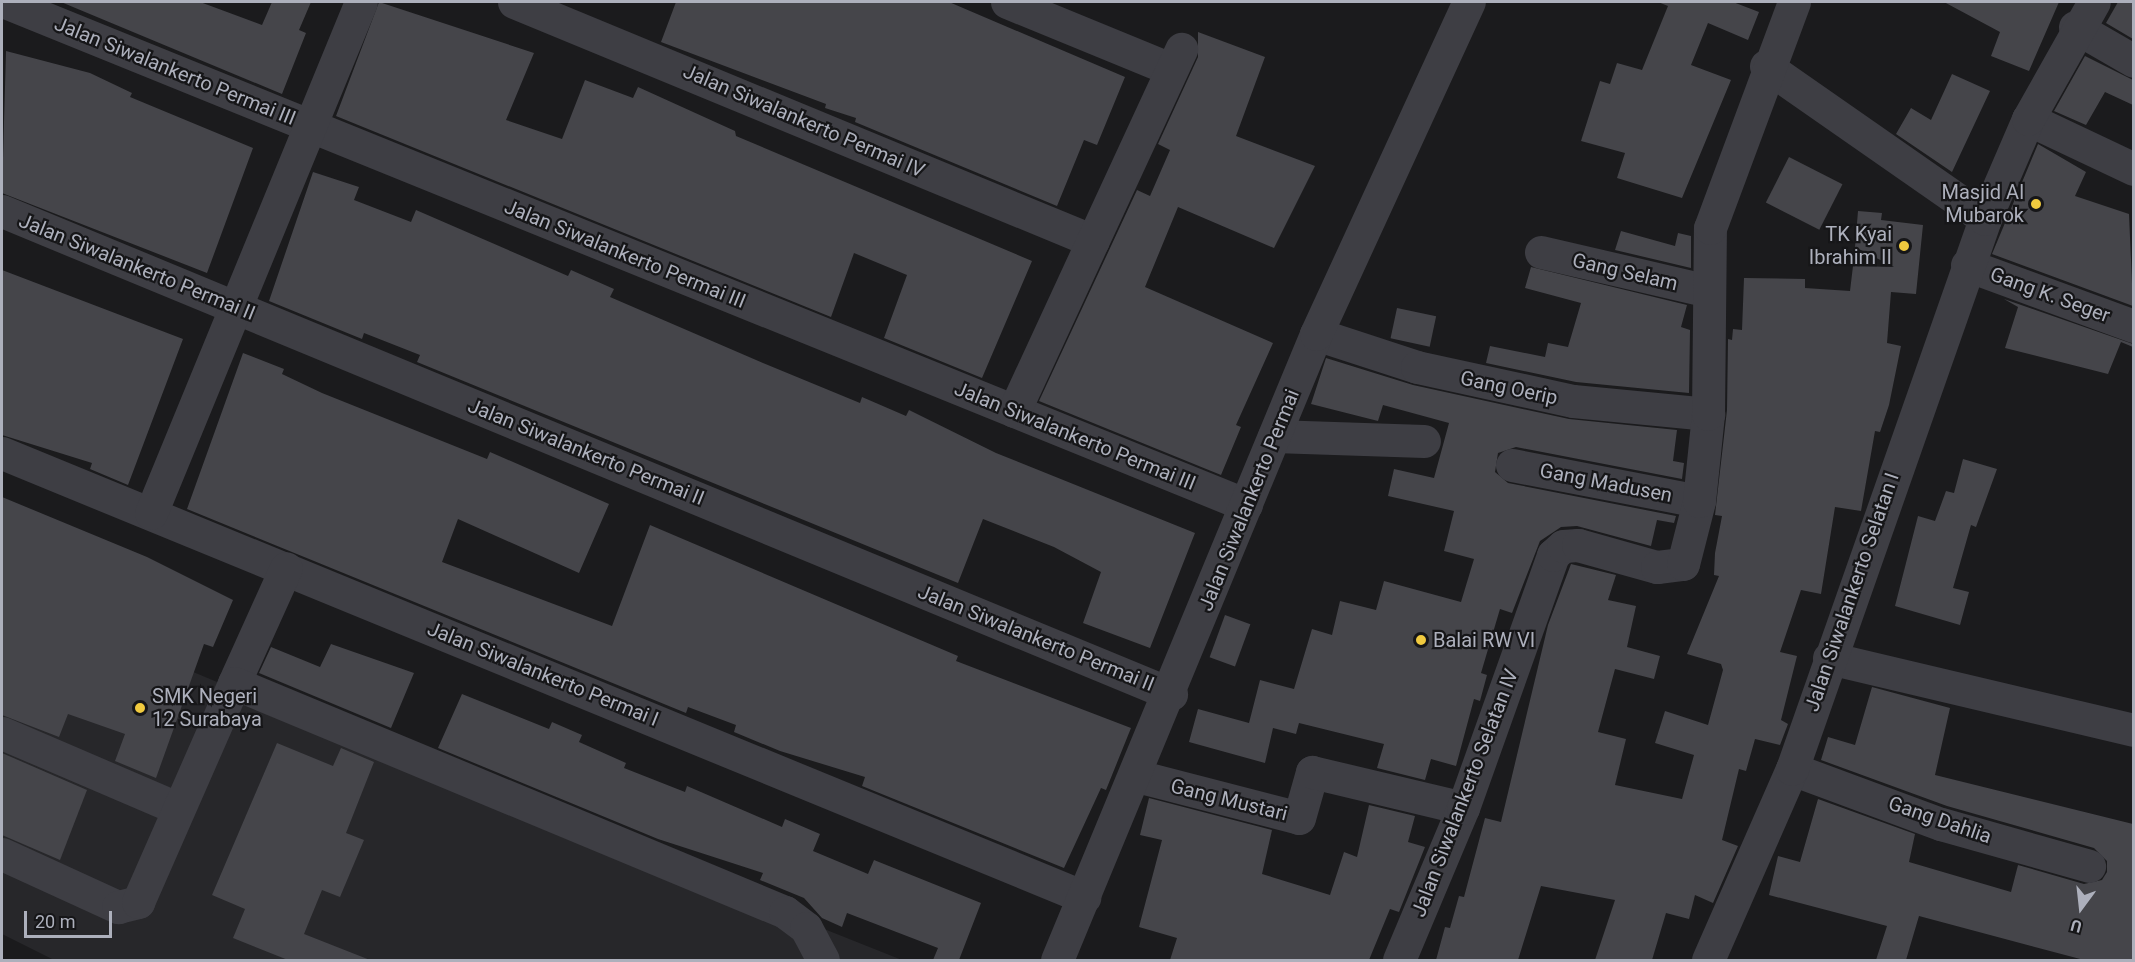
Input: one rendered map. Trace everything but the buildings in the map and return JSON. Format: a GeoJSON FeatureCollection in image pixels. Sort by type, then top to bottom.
{"type":"FeatureCollection","features":[{"type":"Feature","properties":{"kind":"street","name":"Jalan Siwalankerto Permai III"},"geometry":{"type":"LineString","coordinates":[[4,2],[1246,505]]}},
{"type":"Feature","properties":{"kind":"street"},"geometry":{"type":"LineString","coordinates":[[150,513],[232,306],[310,127],[361,2]]}},
{"type":"Feature","properties":{"kind":"street","name":"Jalan Siwalankerto Permai IV"},"geometry":{"type":"LineString","coordinates":[[514,2],[1093,241]]}},
{"type":"Feature","properties":{"kind":"street"},"geometry":{"type":"LineString","coordinates":[[1007,2],[1175,59],[1014,411]]}},
{"type":"Feature","properties":{"kind":"street","name":"Jalan Siwalankerto Permai"},"geometry":{"type":"LineString","coordinates":[[1058,960],[1171,694],[1316,334],[1469,2]]}},
{"type":"Feature","properties":{"kind":"street","name":"Jalan Siwalankerto Selatan IV"},"geometry":{"type":"LineString","coordinates":[[1399,960],[1463,808],[1553,555],[1563,546],[1578,545],[1676,569],[1683,564],[1700,501],[1708,414],[1710,228],[1766,66],[1794,2]]}},
{"type":"Feature","properties":{"kind":"street","name":"Jalan Siwalankerto Selatan I"},"geometry":{"type":"LineString","coordinates":[[1712,959],[1792,769],[1829,658],[1985,219],[2028,119],[2075,27],[2094,2]]}},
{"type":"Feature","properties":{"kind":"street"},"geometry":{"type":"LineString","coordinates":[[2075,27],[2133,61]]}},
{"type":"Feature","properties":{"kind":"street"},"geometry":{"type":"LineString","coordinates":[[1766,66],[1985,219]]}},
{"type":"Feature","properties":{"kind":"street"},"geometry":{"type":"LineString","coordinates":[[2028,119],[2133,169]]}},
{"type":"Feature","properties":{"kind":"street","name":"Jalan Siwalankerto Permai II"},"geometry":{"type":"LineString","coordinates":[[2,211],[1171,694]]}},
{"type":"Feature","properties":{"kind":"street","name":"Gang Selam"},"geometry":{"type":"LineString","coordinates":[[1541,252],[1709,291]]}},
{"type":"Feature","properties":{"kind":"street","name":"Gang K. Seger"},"geometry":{"type":"LineString","coordinates":[[1967,265],[2133,326]]}},
{"type":"Feature","properties":{"kind":"street","name":"Gang Oerip"},"geometry":{"type":"LineString","coordinates":[[1316,334],[1417,367],[1540,394],[1708,414]]}},
{"type":"Feature","properties":{"kind":"street"},"geometry":{"type":"LineString","coordinates":[[1274,436],[1424,441]]}},
{"type":"Feature","properties":{"kind":"street","name":"Jalan Siwalankerto Permai I"},"geometry":{"type":"LineString","coordinates":[[2,453],[1084,897]]}},
{"type":"Feature","properties":{"kind":"street","name":"Gang Madusen"},"geometry":{"type":"LineString","coordinates":[[1512,465],[1700,501]]}},
{"type":"Feature","properties":{"kind":"street"},"geometry":{"type":"LineString","coordinates":[[2,854],[118,907],[129,907],[138,902],[177,808],[286,568]]}},
{"type":"Feature","properties":{"kind":"street"},"geometry":{"type":"LineString","coordinates":[[1829,658],[2133,730]]}},
{"type":"Feature","properties":{"kind":"street"},"geometry":{"type":"LineString","coordinates":[[234,684],[785,912],[806,928],[824,960]]}},
{"type":"Feature","properties":{"kind":"street"},"geometry":{"type":"LineString","coordinates":[[2,733],[177,808]]}},
{"type":"Feature","properties":{"kind":"street","name":"Gang Dahlia"},"geometry":{"type":"LineString","coordinates":[[1792,769],[1941,824],[2089,866]]}},
{"type":"Feature","properties":{"kind":"street","name":"Gang Mustari"},"geometry":{"type":"LineString","coordinates":[[1137,776],[1299,818],[1312,772],[1463,808]]}},
{"type":"Feature","properties":{"kind":"shaded area","name":"SMK Negeri 12 Surabaya"},"geometry":{"type":"Polygon","coordinates":[[[2,592],[468,787],[902,960],[54,960],[2,934],[2,592]]]}},
{"type":"Feature","properties":{"kind":"place","name":"Masjid Al Mubarok"},"geometry":{"type":"Point","coordinates":[2036,204]}},
{"type":"Feature","properties":{"kind":"place","name":"TK Kyai Ibrahim II"},"geometry":{"type":"Point","coordinates":[1904,246]}},
{"type":"Feature","properties":{"kind":"place","name":"Balai RW VI"},"geometry":{"type":"Point","coordinates":[1421,640]}},
{"type":"Feature","properties":{"kind":"place","name":"SMK Negeri 12 Surabaya"},"geometry":{"type":"Point","coordinates":[140,708]}}]}
